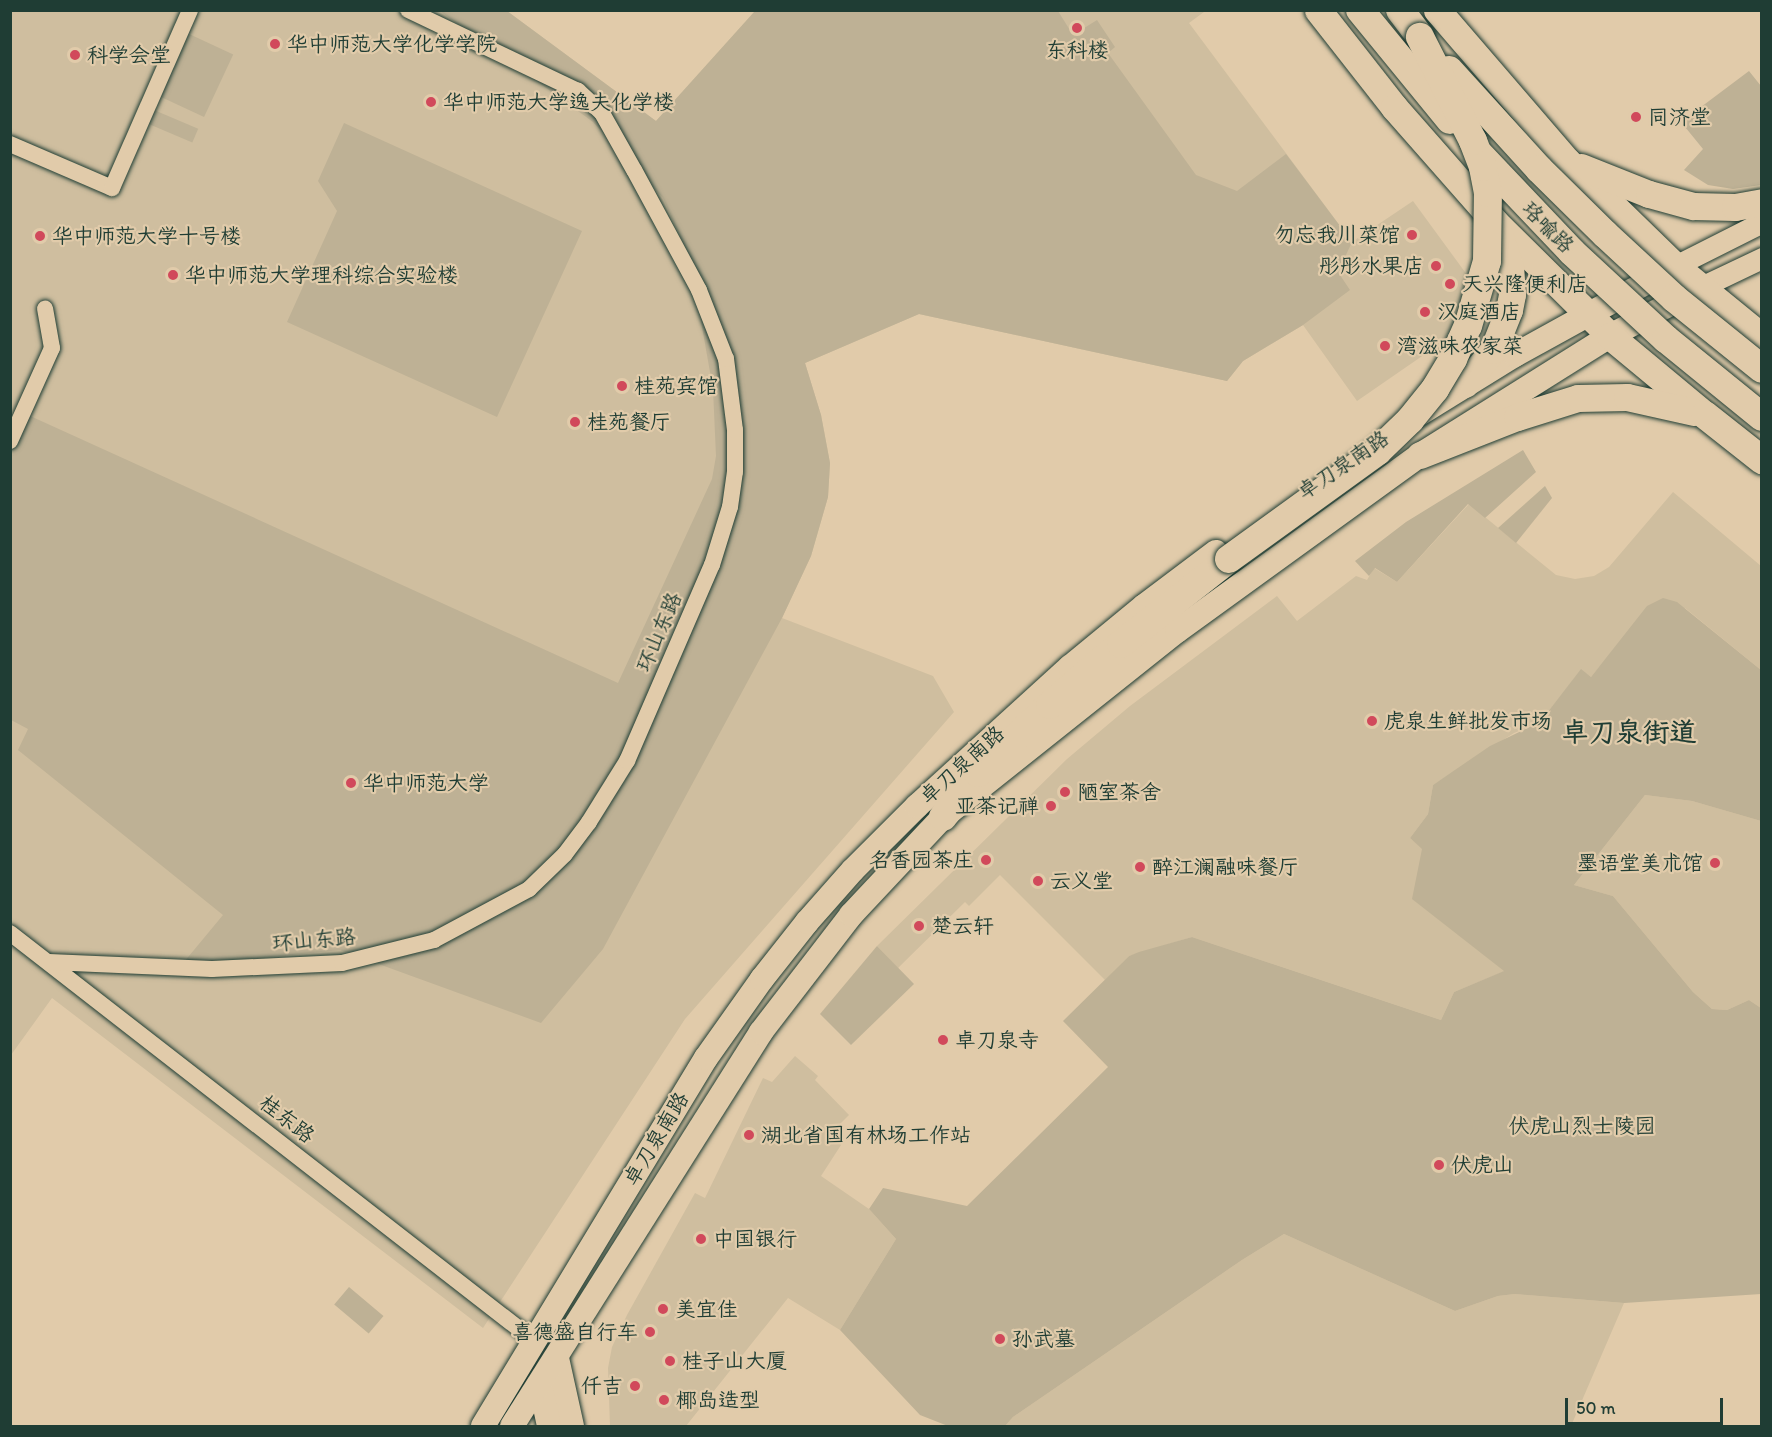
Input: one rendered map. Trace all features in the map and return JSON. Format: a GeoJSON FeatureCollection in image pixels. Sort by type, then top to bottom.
{"type":"FeatureCollection","features":[{"type":"Feature","properties":{"kind":"highway","name":"珞喻路"},"geometry":{"type":"LineString","coordinates":[[1360,10],[1444,114],[1509,188],[1572,252],[1666,339],[1761,417]]}},
{"type":"Feature","properties":{"kind":"highway","name":"珞喻路"},"geometry":{"type":"LineString","coordinates":[[1400,10],[1420,37],[1539,169],[1674,298],[1761,369]]}},
{"type":"Feature","properties":{"kind":"highway"},"geometry":{"type":"LineString","coordinates":[[943,816],[978,773],[1050,705],[1138,630],[1230,559],[1378,451],[1410,420],[1435,389],[1453,359],[1468,326],[1487,261],[1486,184],[1483,167],[1473,141],[1420,37]]}},
{"type":"Feature","properties":{"kind":"highway"},"geometry":{"type":"LineString","coordinates":[[1705,415],[1761,460]]}},
{"type":"Feature","properties":{"kind":"main road"},"geometry":{"type":"LineString","coordinates":[[1318,10],[1394,107],[1495,222],[1610,336],[1705,415]]}},
{"type":"Feature","properties":{"kind":"main road"},"geometry":{"type":"LineString","coordinates":[[1437,10],[1462,42],[1567,161],[1699,288],[1761,338]]}},
{"type":"Feature","properties":{"kind":"main road"},"geometry":{"type":"LineString","coordinates":[[1394,107],[1426,101],[1441,91],[1452,78],[1461,58],[1462,42]]}},
{"type":"Feature","properties":{"kind":"main road"},"geometry":{"type":"LineString","coordinates":[[1567,161],[1639,190],[1693,206],[1735,207],[1761,202]]}},
{"type":"Feature","properties":{"kind":"main road"},"geometry":{"type":"LineString","coordinates":[[1465,384],[1483,364],[1501,335],[1512,294],[1507,255],[1495,222]]}},
{"type":"Feature","properties":{"kind":"main road","name":"卓刀泉南路"},"geometry":{"type":"LineString","coordinates":[[483,1426],[706,1058],[785,949],[878,845],[1070,667],[1144,606],[1245,531],[1465,384],[1675,266]]}},
{"type":"Feature","properties":{"kind":"main road","name":"卓刀泉南路"},"geometry":{"type":"LineString","coordinates":[[513,1426],[760,1032],[851,915],[943,816],[1177,631],[1420,455],[1610,336],[1699,288]]}},
{"type":"Feature","properties":{"kind":"main road"},"geometry":{"type":"LineString","coordinates":[[1420,455],[1516,417],[1578,398],[1627,397],[1705,415]]}},
{"type":"Feature","properties":{"kind":"main road"},"geometry":{"type":"LineString","coordinates":[[557,1358],[572,1426]]}},
{"type":"Feature","properties":{"kind":"main road"},"geometry":{"type":"LineString","coordinates":[[540,1384],[549,1426]]}},
{"type":"Feature","properties":{"kind":"street"},"geometry":{"type":"LineString","coordinates":[[10,144],[112,188],[190,10]]}},
{"type":"Feature","properties":{"kind":"street","name":"环山东路"},"geometry":{"type":"LineString","coordinates":[[50,962],[212,969],[342,963],[434,940],[530,889],[565,854],[589,822],[627,761],[712,565],[730,507],[735,472],[735,430],[726,359],[699,290],[634,170],[602,113],[578,91],[408,10]]}},
{"type":"Feature","properties":{"kind":"street"},"geometry":{"type":"LineString","coordinates":[[1675,266],[1761,222]]}},
{"type":"Feature","properties":{"kind":"street"},"geometry":{"type":"LineString","coordinates":[[1699,288],[1761,258]]}},
{"type":"Feature","properties":{"kind":"street"},"geometry":{"type":"LineString","coordinates":[[10,441],[52,348],[45,309]]}},
{"type":"Feature","properties":{"kind":"street","name":"桂东路"},"geometry":{"type":"LineString","coordinates":[[10,933],[536,1342]]}},
{"type":"Feature","properties":{"kind":"shaded area","name":"华中师范大学"},"geometry":{"type":"Polygon","coordinates":[[[11,11],[507,11],[656,121],[755,11],[1203,11],[1189,23],[1352,242],[1413,201],[1473,283],[1457,332],[1357,401],[1303,325],[1243,361],[1227,381],[919,314],[805,363],[821,415],[830,463],[828,497],[811,556],[782,618],[933,676],[954,712],[685,1019],[483,1328],[52,998],[11,1055],[11,11]]]}},
{"type":"Feature","properties":{"kind":"shaded area"},"geometry":{"type":"Polygon","coordinates":[[[1673,492],[1761,566],[1761,670],[1685,608],[1600,666],[1591,677],[1581,670],[1540,722],[1514,733],[1433,785],[1428,814],[1410,838],[1423,849],[1413,899],[1505,971],[1454,992],[1441,1020],[1192,937],[1129,956],[1105,980],[1000,875],[969,906],[965,902],[898,968],[877,946],[1067,759],[1130,706],[1277,596],[1297,621],[1356,576],[1367,580],[1374,568],[1397,582],[1469,504],[1556,575],[1575,579],[1594,576],[1609,567],[1673,492]]]}},
{"type":"Feature","properties":{"kind":"shaded area"},"geometry":{"type":"Polygon","coordinates":[[[1645,795],[1692,801],[1761,821],[1761,1008],[1749,1000],[1727,1010],[1712,1009],[1693,992],[1613,896],[1574,885],[1645,795]]]}},
{"type":"Feature","properties":{"kind":"shaded area"},"geometry":{"type":"Polygon","coordinates":[[[795,1056],[818,1076],[815,1080],[849,1115],[830,1134],[841,1145],[821,1176],[869,1209],[896,1239],[840,1330],[788,1298],[686,1426],[610,1426],[608,1368],[612,1347],[627,1315],[695,1193],[705,1198],[763,1078],[772,1082],[795,1056]]]}},
{"type":"Feature","properties":{"kind":"shaded area"},"geometry":{"type":"Polygon","coordinates":[[[1284,1234],[1455,1311],[1498,1296],[1515,1294],[1624,1303],[1571,1426],[1005,1426],[1013,1417],[1242,1260],[1284,1234]]]}},
{"type":"Feature","properties":{"kind":"green space"},"geometry":{"type":"Polygon","coordinates":[[[440,11],[507,11],[656,121],[755,11],[1058,11],[1073,35],[1097,20],[1115,47],[1108,53],[1196,175],[1237,191],[1286,154],[1352,242],[1338,272],[1350,290],[1303,325],[1243,361],[1227,381],[919,314],[805,363],[821,415],[830,463],[828,497],[811,556],[782,618],[603,949],[541,1023],[340,950],[213,963],[184,962],[223,915],[18,750],[28,729],[11,720],[10,445],[28,415],[618,683],[712,479],[716,456],[713,389],[690,259],[663,198],[593,122],[440,11]]]}},
{"type":"Feature","properties":{"kind":"green space"},"geometry":{"type":"Polygon","coordinates":[[[187,33],[233,55],[204,117],[158,96],[187,33]]]}},
{"type":"Feature","properties":{"kind":"green space"},"geometry":{"type":"Polygon","coordinates":[[[1749,71],[1761,86],[1761,185],[1733,189],[1708,185],[1684,170],[1703,149],[1681,122],[1749,71]]]}},
{"type":"Feature","properties":{"kind":"green space"},"geometry":{"type":"Polygon","coordinates":[[[154,110],[198,129],[192,143],[148,124],[154,110]]]}},
{"type":"Feature","properties":{"kind":"green space"},"geometry":{"type":"Polygon","coordinates":[[[344,123],[582,231],[497,417],[287,322],[337,211],[318,181],[344,123]]]}},
{"type":"Feature","properties":{"kind":"green space"},"geometry":{"type":"Polygon","coordinates":[[[1523,450],[1536,472],[1485,518],[1468,504],[1397,582],[1375,568],[1369,576],[1355,561],[1406,522],[1523,450]]]}},
{"type":"Feature","properties":{"kind":"green space"},"geometry":{"type":"Polygon","coordinates":[[[1545,486],[1552,498],[1516,543],[1498,528],[1545,486]]]}},
{"type":"Feature","properties":{"kind":"green space","name":"伏虎山烈士陵园"},"geometry":{"type":"Polygon","coordinates":[[[1663,598],[1677,602],[1761,670],[1761,821],[1692,801],[1645,795],[1574,885],[1613,896],[1693,992],[1712,1009],[1727,1010],[1749,1000],[1761,1008],[1761,1294],[1624,1303],[1515,1294],[1498,1296],[1455,1311],[1284,1234],[1242,1260],[1013,1417],[1005,1426],[948,1426],[920,1415],[840,1330],[896,1239],[869,1209],[883,1188],[967,1206],[1108,1067],[1063,1021],[1129,956],[1139,952],[1192,937],[1441,1020],[1454,992],[1504,971],[1412,899],[1422,849],[1410,838],[1428,814],[1433,785],[1490,746],[1540,722],[1581,669],[1591,677],[1647,606],[1663,598]]]}},
{"type":"Feature","properties":{"kind":"green space"},"geometry":{"type":"Polygon","coordinates":[[[877,946],[914,984],[851,1045],[820,1014],[877,946]]]}},
{"type":"Feature","properties":{"kind":"green space"},"geometry":{"type":"Polygon","coordinates":[[[349,1287],[383,1316],[369,1334],[334,1305],[349,1287]]]}},
{"type":"Feature","properties":{"kind":"place","name":"东科楼"},"geometry":{"type":"Point","coordinates":[1077,28]}},
{"type":"Feature","properties":{"kind":"place","name":"华中师范大学化学学院"},"geometry":{"type":"Point","coordinates":[275,44]}},
{"type":"Feature","properties":{"kind":"place","name":"科学会堂"},"geometry":{"type":"Point","coordinates":[75,55]}},
{"type":"Feature","properties":{"kind":"place","name":"华中师范大学逸夫化学楼"},"geometry":{"type":"Point","coordinates":[431,102]}},
{"type":"Feature","properties":{"kind":"place","name":"同济堂"},"geometry":{"type":"Point","coordinates":[1636,117]}},
{"type":"Feature","properties":{"kind":"place","name":"勿忘我川菜馆"},"geometry":{"type":"Point","coordinates":[1412,235]}},
{"type":"Feature","properties":{"kind":"place","name":"华中师范大学十号楼"},"geometry":{"type":"Point","coordinates":[40,236]}},
{"type":"Feature","properties":{"kind":"place","name":"彤彤水果店"},"geometry":{"type":"Point","coordinates":[1436,266]}},
{"type":"Feature","properties":{"kind":"place","name":"华中师范大学理科综合实验楼"},"geometry":{"type":"Point","coordinates":[173,275]}},
{"type":"Feature","properties":{"kind":"place","name":"天兴隆便利店"},"geometry":{"type":"Point","coordinates":[1450,284]}},
{"type":"Feature","properties":{"kind":"place","name":"汉庭酒店"},"geometry":{"type":"Point","coordinates":[1425,312]}},
{"type":"Feature","properties":{"kind":"place","name":"湾滋味农家菜"},"geometry":{"type":"Point","coordinates":[1385,346]}},
{"type":"Feature","properties":{"kind":"place","name":"桂苑宾馆"},"geometry":{"type":"Point","coordinates":[622,386]}},
{"type":"Feature","properties":{"kind":"place","name":"桂苑餐厅"},"geometry":{"type":"Point","coordinates":[575,422]}},
{"type":"Feature","properties":{"kind":"place","name":"虎泉生鲜批发市场"},"geometry":{"type":"Point","coordinates":[1372,721]}},
{"type":"Feature","properties":{"kind":"place","name":"华中师范大学"},"geometry":{"type":"Point","coordinates":[351,783]}},
{"type":"Feature","properties":{"kind":"place","name":"陋室茶舍"},"geometry":{"type":"Point","coordinates":[1065,792]}},
{"type":"Feature","properties":{"kind":"place","name":"亚茶记禅"},"geometry":{"type":"Point","coordinates":[1051,806]}},
{"type":"Feature","properties":{"kind":"place","name":"名香园茶庄"},"geometry":{"type":"Point","coordinates":[986,860]}},
{"type":"Feature","properties":{"kind":"place","name":"墨语堂美术馆"},"geometry":{"type":"Point","coordinates":[1715,863]}},
{"type":"Feature","properties":{"kind":"place","name":"醉江澜融味餐厅"},"geometry":{"type":"Point","coordinates":[1140,867]}},
{"type":"Feature","properties":{"kind":"place","name":"云义堂"},"geometry":{"type":"Point","coordinates":[1038,881]}},
{"type":"Feature","properties":{"kind":"place","name":"楚云轩"},"geometry":{"type":"Point","coordinates":[919,926]}},
{"type":"Feature","properties":{"kind":"place","name":"卓刀泉寺"},"geometry":{"type":"Point","coordinates":[943,1040]}},
{"type":"Feature","properties":{"kind":"place","name":"湖北省国有林场工作站"},"geometry":{"type":"Point","coordinates":[749,1135]}},
{"type":"Feature","properties":{"kind":"place","name":"伏虎山"},"geometry":{"type":"Point","coordinates":[1439,1165]}},
{"type":"Feature","properties":{"kind":"place","name":"中国银行"},"geometry":{"type":"Point","coordinates":[701,1239]}},
{"type":"Feature","properties":{"kind":"place","name":"美宜佳"},"geometry":{"type":"Point","coordinates":[663,1309]}},
{"type":"Feature","properties":{"kind":"place","name":"喜德盛自行车"},"geometry":{"type":"Point","coordinates":[650,1332]}},
{"type":"Feature","properties":{"kind":"place","name":"孙武墓"},"geometry":{"type":"Point","coordinates":[1000,1339]}},
{"type":"Feature","properties":{"kind":"place","name":"桂子山大厦"},"geometry":{"type":"Point","coordinates":[670,1361]}},
{"type":"Feature","properties":{"kind":"place","name":"仟吉"},"geometry":{"type":"Point","coordinates":[635,1386]}},
{"type":"Feature","properties":{"kind":"place","name":"椰岛造型"},"geometry":{"type":"Point","coordinates":[664,1400]}},
{"type":"Feature","properties":{"kind":"district","name":"卓刀泉街道"},"geometry":{"type":"Point","coordinates":[1629,732]}}]}
